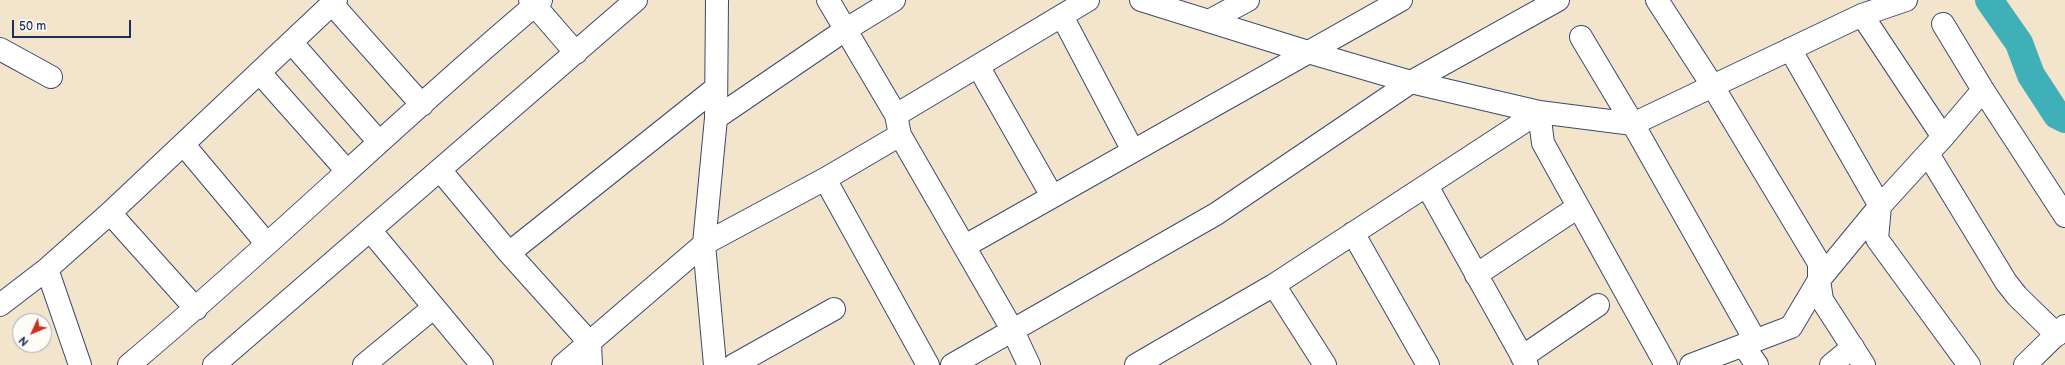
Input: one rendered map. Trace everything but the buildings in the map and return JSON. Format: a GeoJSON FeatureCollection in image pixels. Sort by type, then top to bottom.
{"type":"FeatureCollection","features":[{"type":"Feature","properties":{"kind":"street"},"geometry":{"type":"LineString","coordinates":[[214,365],[636,0]]}},
{"type":"Feature","properties":{"kind":"street"},"geometry":{"type":"LineString","coordinates":[[715,365],[704,244],[716,118],[717,0]]}},
{"type":"Feature","properties":{"kind":"street"},"geometry":{"type":"LineString","coordinates":[[828,0],[1013,331],[1029,365]]}},
{"type":"Feature","properties":{"kind":"street"},"geometry":{"type":"LineString","coordinates":[[716,118],[845,30],[894,0]]}},
{"type":"Feature","properties":{"kind":"street"},"geometry":{"type":"LineString","coordinates":[[563,365],[704,244],[825,179],[978,66],[1088,0]]}},
{"type":"Feature","properties":{"kind":"street"},"geometry":{"type":"LineString","coordinates":[[1142,0],[1308,52],[1411,82],[1539,112],[1633,124],[1712,85],[1862,15],[1906,0]]}},
{"type":"Feature","properties":{"kind":"street"},"geometry":{"type":"LineString","coordinates":[[1209,21],[1248,0]]}},
{"type":"Feature","properties":{"kind":"street"},"geometry":{"type":"LineString","coordinates":[[965,246],[1401,0]]}},
{"type":"Feature","properties":{"kind":"street"},"geometry":{"type":"LineString","coordinates":[[952,365],[1216,214],[1411,82],[1558,0]]}},
{"type":"Feature","properties":{"kind":"street"},"geometry":{"type":"LineString","coordinates":[[1658,0],[1712,85],[1819,263],[1819,280],[1822,300],[1864,365]]}},
{"type":"Feature","properties":{"kind":"street"},"geometry":{"type":"LineString","coordinates":[[0,305],[47,270],[110,213],[184,145],[334,2],[422,105]]}},
{"type":"Feature","properties":{"kind":"street"},"geometry":{"type":"LineString","coordinates":[[129,365],[196,309],[535,2],[576,53]]}},
{"type":"Feature","properties":{"kind":"street"},"geometry":{"type":"LineString","coordinates":[[1862,15],[1943,138]]}},
{"type":"Feature","properties":{"kind":"street"},"geometry":{"type":"LineString","coordinates":[[1062,16],[1133,151]]}},
{"type":"Feature","properties":{"kind":"street"},"geometry":{"type":"LineString","coordinates":[[1943,24],[1983,90],[2062,203]]}},
{"type":"Feature","properties":{"kind":"street"},"geometry":{"type":"LineString","coordinates":[[1581,37],[1633,124],[1749,343],[1757,365]]}},
{"type":"Feature","properties":{"kind":"street"},"geometry":{"type":"LineString","coordinates":[[292,42],[379,142]]}},
{"type":"Feature","properties":{"kind":"street"},"geometry":{"type":"LineString","coordinates":[[0,49],[51,78]]}},
{"type":"Feature","properties":{"kind":"street"},"geometry":{"type":"LineString","coordinates":[[1790,49],[1880,206],[1877,239],[1969,365]]}},
{"type":"Feature","properties":{"kind":"street"},"geometry":{"type":"LineString","coordinates":[[978,66],[1052,196]]}},
{"type":"Feature","properties":{"kind":"street"},"geometry":{"type":"LineString","coordinates":[[260,73],[347,171]]}},
{"type":"Feature","properties":{"kind":"street"},"geometry":{"type":"LineString","coordinates":[[509,253],[716,88]]}},
{"type":"Feature","properties":{"kind":"street"},"geometry":{"type":"LineString","coordinates":[[1691,365],[1791,327],[1819,280],[1880,206],[1943,138],[1983,90]]}},
{"type":"Feature","properties":{"kind":"street"},"geometry":{"type":"LineString","coordinates":[[1136,365],[1274,285],[1539,112]]}},
{"type":"Feature","properties":{"kind":"street"},"geometry":{"type":"LineString","coordinates":[[1539,112],[1543,143],[1666,365]]}},
{"type":"Feature","properties":{"kind":"street"},"geometry":{"type":"LineString","coordinates":[[184,145],[267,244]]}},
{"type":"Feature","properties":{"kind":"street"},"geometry":{"type":"LineString","coordinates":[[1928,154],[2009,285],[2061,330],[2025,365]]}},
{"type":"Feature","properties":{"kind":"street"},"geometry":{"type":"LineString","coordinates":[[440,170],[509,253],[590,343],[590,365]]}},
{"type":"Feature","properties":{"kind":"street"},"geometry":{"type":"LineString","coordinates":[[825,179],[928,365]]}},
{"type":"Feature","properties":{"kind":"street"},"geometry":{"type":"LineString","coordinates":[[1427,186],[1525,361],[1598,305]]}},
{"type":"Feature","properties":{"kind":"street"},"geometry":{"type":"LineString","coordinates":[[1476,275],[1578,207]]}},
{"type":"Feature","properties":{"kind":"street"},"geometry":{"type":"LineString","coordinates":[[110,213],[196,309]]}},
{"type":"Feature","properties":{"kind":"street"},"geometry":{"type":"LineString","coordinates":[[370,230],[433,308],[482,365]]}},
{"type":"Feature","properties":{"kind":"street"},"geometry":{"type":"LineString","coordinates":[[1353,233],[1428,365]]}},
{"type":"Feature","properties":{"kind":"street"},"geometry":{"type":"LineString","coordinates":[[47,270],[80,365]]}},
{"type":"Feature","properties":{"kind":"street"},"geometry":{"type":"LineString","coordinates":[[1274,285],[1324,364]]}},
{"type":"Feature","properties":{"kind":"street"},"geometry":{"type":"LineString","coordinates":[[364,365],[433,308]]}},
{"type":"Feature","properties":{"kind":"street"},"geometry":{"type":"LineString","coordinates":[[734,365],[834,309]]}},
{"type":"Feature","properties":{"kind":"street"},"geometry":{"type":"LineString","coordinates":[[1831,365],[1852,347]]}},
{"type":"Feature","properties":{"kind":"waterway"},"geometry":{"type":"LineString","coordinates":[[1989,0],[2019,43],[2031,75],[2057,115],[2065,119]]}}]}
